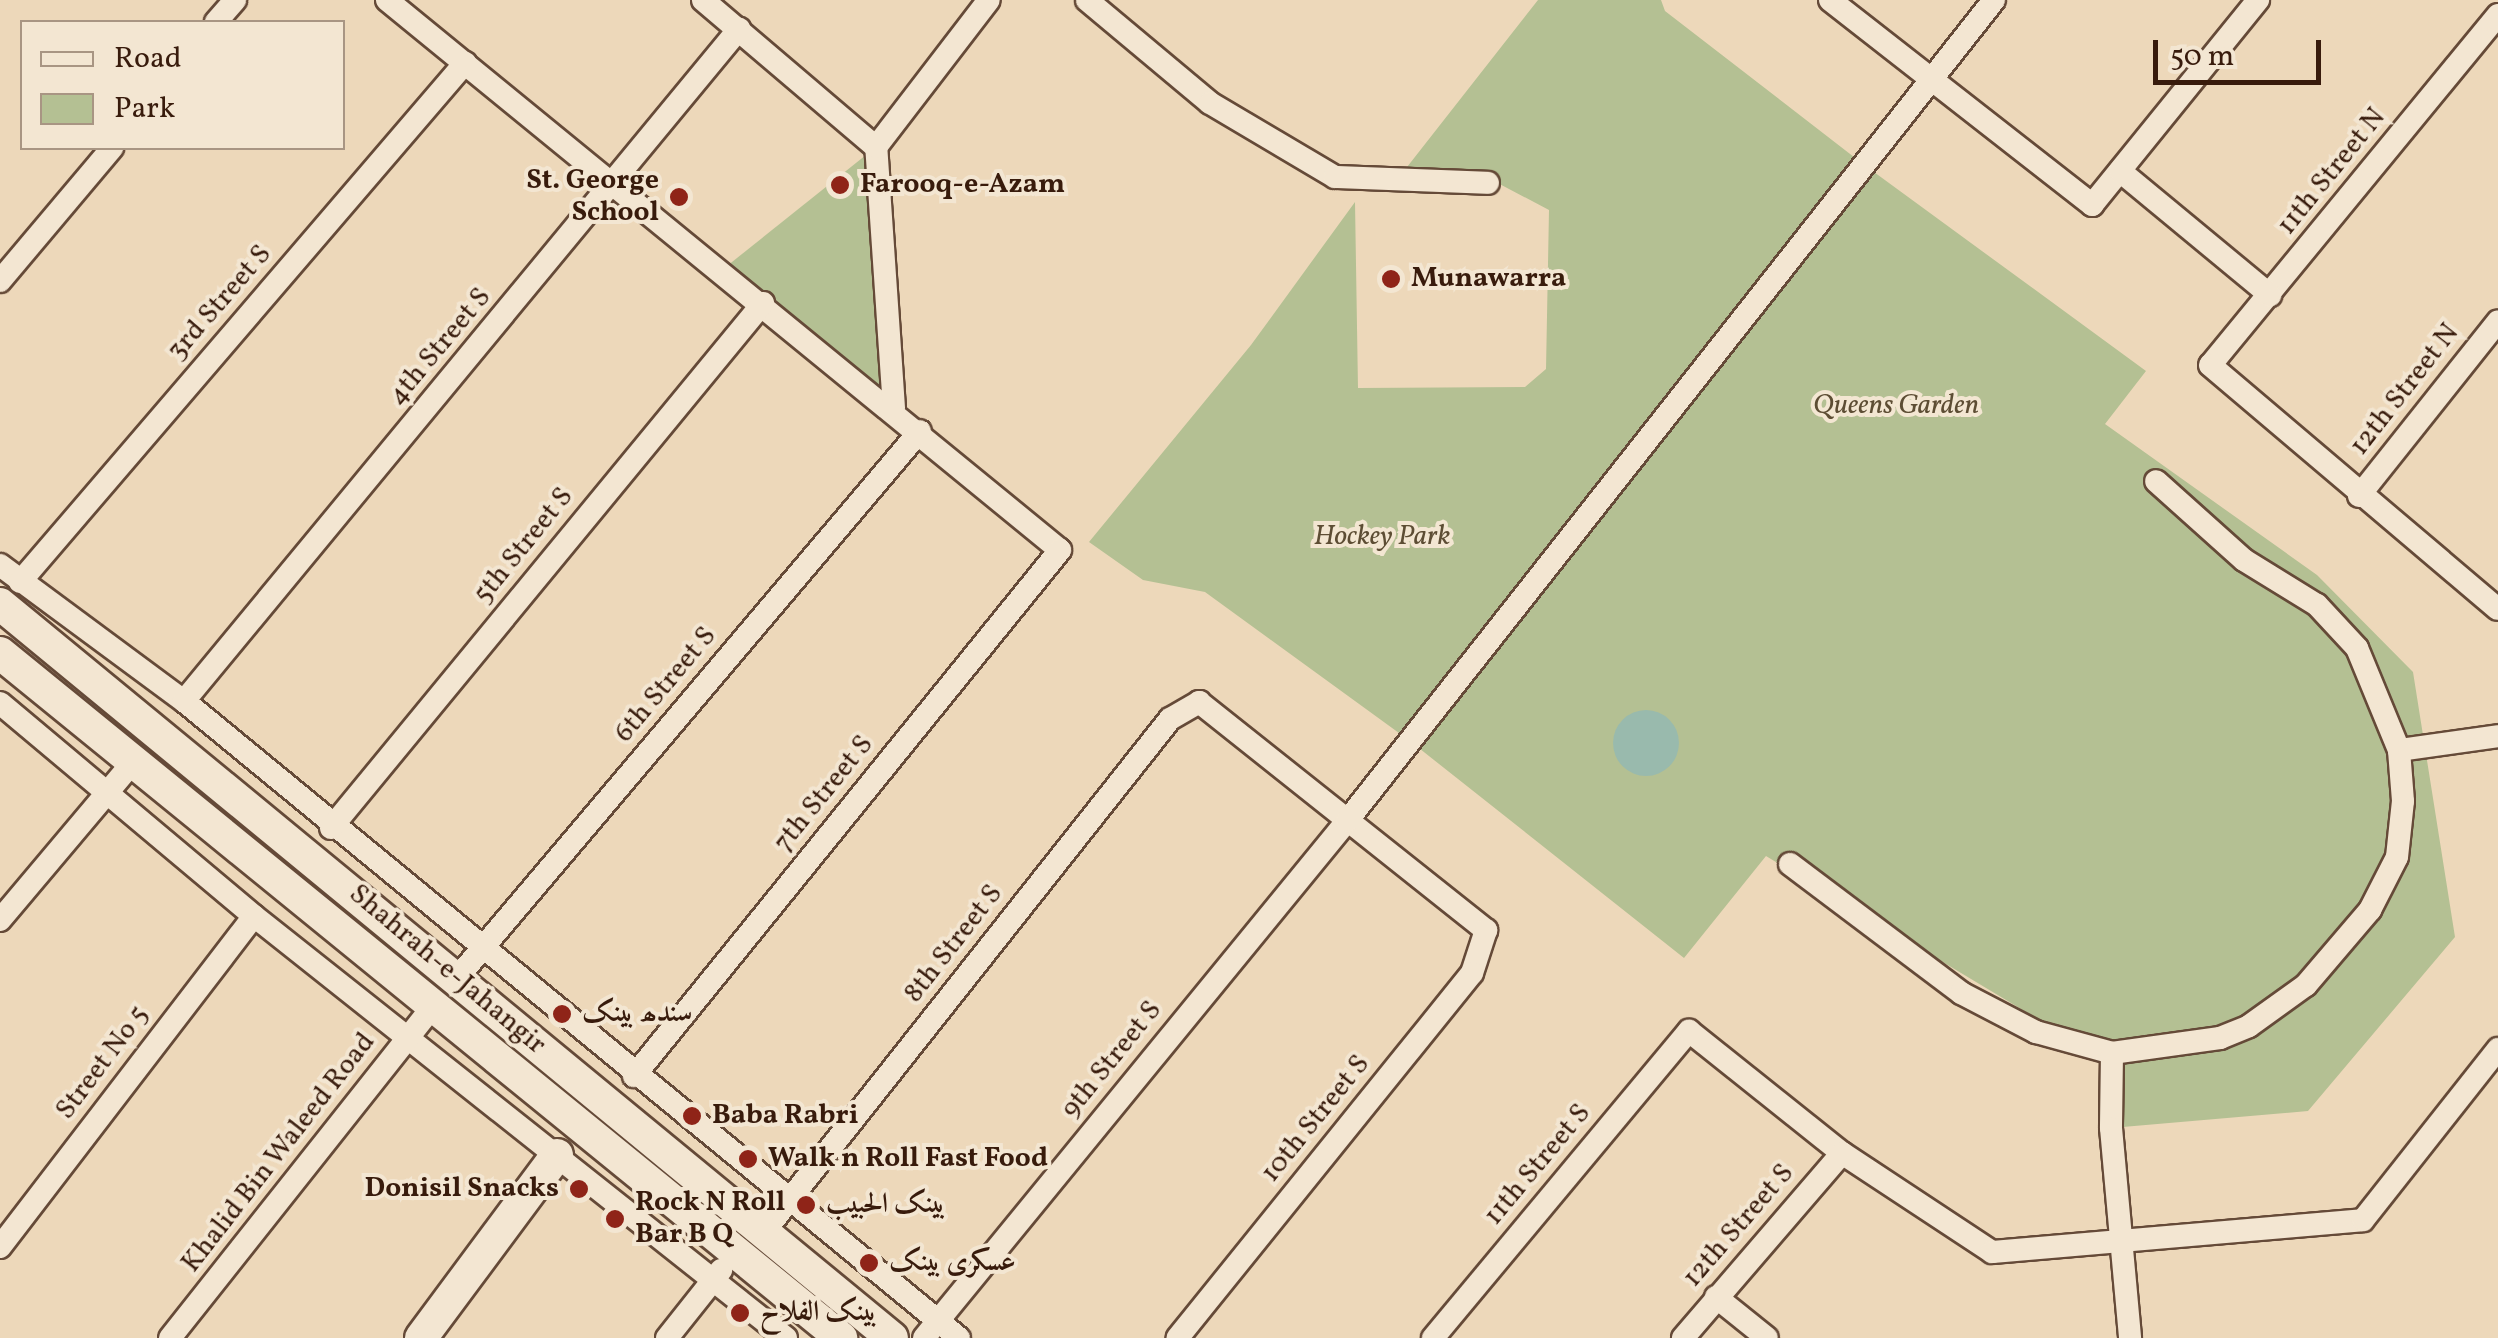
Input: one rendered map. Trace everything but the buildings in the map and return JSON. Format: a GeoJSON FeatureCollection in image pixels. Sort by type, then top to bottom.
{"type":"FeatureCollection","features":[{"type":"Feature","properties":{"kind":"main road","name":"Shahrah-e-Jahangir"},"geometry":{"type":"LineString","coordinates":[[10,593],[458,977],[892,1338]]}},
{"type":"Feature","properties":{"kind":"main road","name":"Shahrah-e-Jahangir"},"geometry":{"type":"LineString","coordinates":[[0,653],[841,1338]]}},
{"type":"Feature","properties":{"kind":"main road"},"geometry":{"type":"LineString","coordinates":[[421,1338],[557,1155]]}},
{"type":"Feature","properties":{"kind":"street"},"geometry":{"type":"LineString","coordinates":[[218,20],[235,0]]}},
{"type":"Feature","properties":{"kind":"street"},"geometry":{"type":"LineString","coordinates":[[386,0],[920,431]]}},
{"type":"Feature","properties":{"kind":"street"},"geometry":{"type":"LineString","coordinates":[[703,0],[876,147]]}},
{"type":"Feature","properties":{"kind":"street"},"geometry":{"type":"LineString","coordinates":[[894,408],[876,147],[989,0]]}},
{"type":"Feature","properties":{"kind":"street"},"geometry":{"type":"LineString","coordinates":[[1086,0],[1210,103],[1335,177],[1488,183]]}},
{"type":"Feature","properties":{"kind":"street"},"geometry":{"type":"LineString","coordinates":[[1830,0],[2092,205],[2258,0]]}},
{"type":"Feature","properties":{"kind":"street","name":"9th Street S"},"geometry":{"type":"LineString","coordinates":[[931,1329],[1348,821],[1994,0]]}},
{"type":"Feature","properties":{"kind":"street","name":"11th Street N"},"geometry":{"type":"LineString","coordinates":[[2359,496],[2210,365],[2498,15]]}},
{"type":"Feature","properties":{"kind":"street","name":"4th Street S"},"geometry":{"type":"LineString","coordinates":[[184,701],[739,30]]}},
{"type":"Feature","properties":{"kind":"street","name":"3rd Street S"},"geometry":{"type":"LineString","coordinates":[[10,593],[465,63]]}},
{"type":"Feature","properties":{"kind":"street"},"geometry":{"type":"LineString","coordinates":[[0,281],[110,150]]}},
{"type":"Feature","properties":{"kind":"street"},"geometry":{"type":"LineString","coordinates":[[2120,171],[2270,295]]}},
{"type":"Feature","properties":{"kind":"street","name":"5th Street S"},"geometry":{"type":"LineString","coordinates":[[331,828],[763,303]]}},
{"type":"Feature","properties":{"kind":"street","name":"12th Street N"},"geometry":{"type":"LineString","coordinates":[[2359,496],[2493,337]]}},
{"type":"Feature","properties":{"kind":"street","name":"7th Street S"},"geometry":{"type":"LineString","coordinates":[[634,1076],[1060,550],[920,431]]}},
{"type":"Feature","properties":{"kind":"street","name":"6th Street S"},"geometry":{"type":"LineString","coordinates":[[458,977],[920,431]]}},
{"type":"Feature","properties":{"kind":"street"},"geometry":{"type":"LineString","coordinates":[[1790,864],[1961,993],[2036,1032],[2112,1053],[2220,1038],[2248,1026],[2306,985],[2364,920],[2397,857],[2399,750],[2357,648],[2316,606],[2244,560],[2156,481]]}},
{"type":"Feature","properties":{"kind":"street"},"geometry":{"type":"LineString","coordinates":[[2359,496],[2498,609]]}},
{"type":"Feature","properties":{"kind":"street"},"geometry":{"type":"LineString","coordinates":[[0,565],[10,593],[184,701],[331,828],[484,947],[788,1202],[931,1329],[959,1338]]}},
{"type":"Feature","properties":{"kind":"street"},"geometry":{"type":"LineString","coordinates":[[0,702],[254,916],[786,1338]]}},
{"type":"Feature","properties":{"kind":"street","name":"8th Street S"},"geometry":{"type":"LineString","coordinates":[[764,1232],[1170,720],[1199,702],[1348,821]]}},
{"type":"Feature","properties":{"kind":"street"},"geometry":{"type":"LineString","coordinates":[[2399,750],[2498,736]]}},
{"type":"Feature","properties":{"kind":"street"},"geometry":{"type":"LineString","coordinates":[[0,920],[134,761]]}},
{"type":"Feature","properties":{"kind":"street","name":"10th Street S"},"geometry":{"type":"LineString","coordinates":[[1177,1338],[1472,973],[1486,930],[1348,821]]}},
{"type":"Feature","properties":{"kind":"street","name":"Street No 5"},"geometry":{"type":"LineString","coordinates":[[0,1247],[254,916]]}},
{"type":"Feature","properties":{"kind":"street","name":"Khalid Bin Waleed Road"},"geometry":{"type":"LineString","coordinates":[[170,1338],[435,1004]]}},
{"type":"Feature","properties":{"kind":"street","name":"11th Street S"},"geometry":{"type":"LineString","coordinates":[[1433,1338],[1690,1031],[1842,1154]]}},
{"type":"Feature","properties":{"kind":"street"},"geometry":{"type":"LineString","coordinates":[[1842,1154],[1992,1252],[2363,1220],[2498,1049]]}},
{"type":"Feature","properties":{"kind":"street"},"geometry":{"type":"LineString","coordinates":[[2112,1053],[2111,1128],[2130,1338]]}},
{"type":"Feature","properties":{"kind":"street","name":"12th Street S"},"geometry":{"type":"LineString","coordinates":[[1682,1338],[1842,1154]]}},
{"type":"Feature","properties":{"kind":"street"},"geometry":{"type":"LineString","coordinates":[[667,1338],[735,1253]]}},
{"type":"Feature","properties":{"kind":"street"},"geometry":{"type":"LineString","coordinates":[[1716,1297],[1767,1338]]}},
{"type":"Feature","properties":{"kind":"green space"},"geometry":{"type":"Polygon","coordinates":[[[1538,0],[1661,0],[1665,11],[1863,164],[2146,371],[2105,424],[2317,575],[2413,672],[2455,937],[2308,1111],[2111,1128],[2111,1063],[1766,856],[1684,958],[1410,741],[1205,592],[1143,580],[1089,542],[1251,345],[1355,202],[1358,388],[1525,387],[1546,369],[1549,210],[1492,180],[1400,176],[1538,0]]]}},
{"type":"Feature","properties":{"kind":"green space"},"geometry":{"type":"Polygon","coordinates":[[[876,147],[894,408],[722,270],[876,147]]]}},
{"type":"Feature","properties":{"kind":"shaded area"},"geometry":{"type":"Polygon","coordinates":[[[1646,710],[1669,720],[1679,743],[1669,766],[1646,776],[1623,766],[1613,743],[1623,720],[1646,710]]]}},
{"type":"Feature","properties":{"kind":"place","name":"Farooq-e-Azam"},"geometry":{"type":"Point","coordinates":[840,185]}},
{"type":"Feature","properties":{"kind":"place","name":"St. George School"},"geometry":{"type":"Point","coordinates":[679,197]}},
{"type":"Feature","properties":{"kind":"place","name":"Munawarra"},"geometry":{"type":"Point","coordinates":[1391,279]}},
{"type":"Feature","properties":{"kind":"place","name":"سندھ بینک"},"geometry":{"type":"Point","coordinates":[562,1014]}},
{"type":"Feature","properties":{"kind":"place","name":"Baba Rabri"},"geometry":{"type":"Point","coordinates":[692,1116]}},
{"type":"Feature","properties":{"kind":"place","name":"Walk n Roll Fast Food"},"geometry":{"type":"Point","coordinates":[748,1159]}},
{"type":"Feature","properties":{"kind":"place","name":"Donisil Snacks"},"geometry":{"type":"Point","coordinates":[579,1189]}},
{"type":"Feature","properties":{"kind":"place","name":"بينک الحبيب"},"geometry":{"type":"Point","coordinates":[806,1205]}},
{"type":"Feature","properties":{"kind":"place","name":"Rock N Roll Bar B Q"},"geometry":{"type":"Point","coordinates":[615,1219]}},
{"type":"Feature","properties":{"kind":"place","name":"عسکری بینک"},"geometry":{"type":"Point","coordinates":[869,1263]}},
{"type":"Feature","properties":{"kind":"place","name":"بینک الفلاح"},"geometry":{"type":"Point","coordinates":[740,1313]}},
{"type":"Feature","properties":{"kind":"park label","name":"Queens Garden"},"geometry":{"type":"Point","coordinates":[1896,406]}},
{"type":"Feature","properties":{"kind":"park label","name":"Hockey Park"},"geometry":{"type":"Point","coordinates":[1382,537]}}]}
